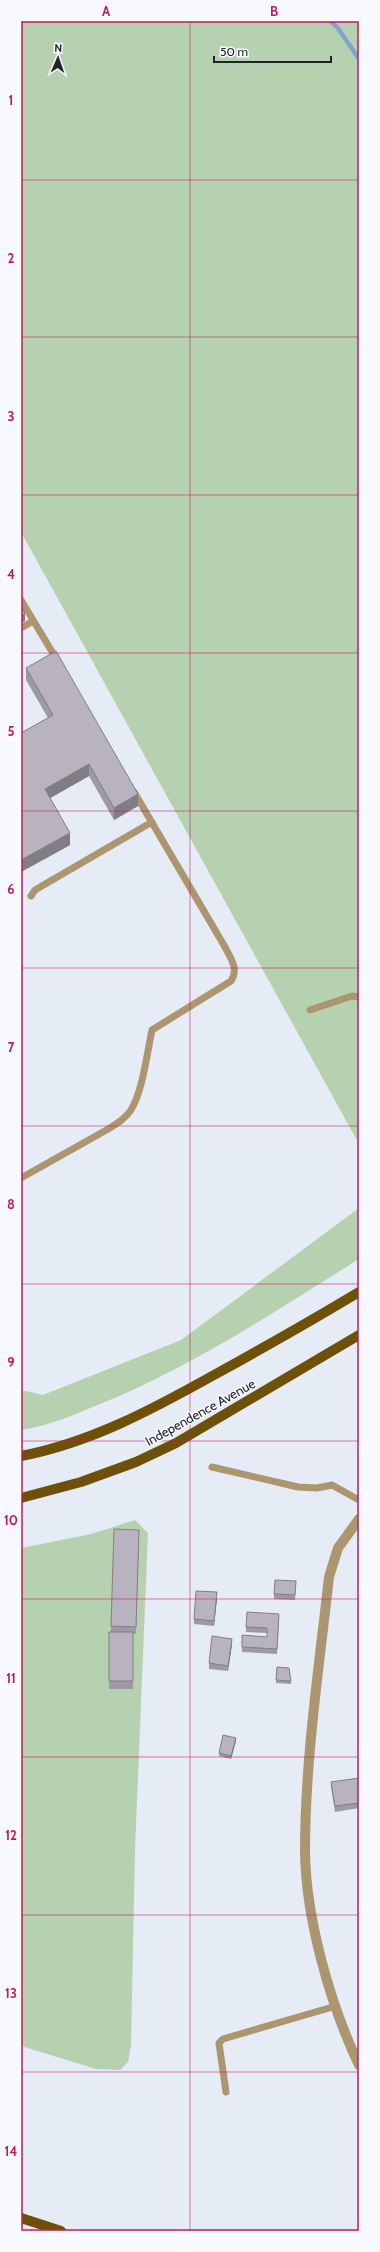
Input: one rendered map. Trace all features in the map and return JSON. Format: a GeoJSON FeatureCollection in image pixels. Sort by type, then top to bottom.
{"type":"FeatureCollection","features":[{"type":"Feature","properties":{"kind":"main road","name":"Independence Avenue"},"geometry":{"type":"LineString","coordinates":[[21,1456],[88,1437],[148,1412],[359,1292]]}},
{"type":"Feature","properties":{"kind":"main road","name":"Independence Avenue"},"geometry":{"type":"LineString","coordinates":[[21,1498],[81,1482],[136,1462],[176,1443],[359,1335]]}},
{"type":"Feature","properties":{"kind":"main road"},"geometry":{"type":"LineString","coordinates":[[21,2218],[61,2231]]}},
{"type":"Feature","properties":{"kind":"street"},"geometry":{"type":"LineString","coordinates":[[359,1519],[338,1548],[329,1577],[308,1780],[305,1853],[314,1929],[336,2006],[359,2065]]}},
{"type":"Feature","properties":{"kind":"lane"},"geometry":{"type":"LineString","coordinates":[[21,600],[61,668]]}},
{"type":"Feature","properties":{"kind":"lane"},"geometry":{"type":"LineString","coordinates":[[21,628],[33,621]]}},
{"type":"Feature","properties":{"kind":"lane"},"geometry":{"type":"LineString","coordinates":[[21,1178],[124,1119],[132,1109],[138,1092],[152,1030],[231,981],[234,976],[234,965],[225,947],[128,782]]}},
{"type":"Feature","properties":{"kind":"lane"},"geometry":{"type":"LineString","coordinates":[[31,896],[35,890],[152,822]]}},
{"type":"Feature","properties":{"kind":"lane"},"geometry":{"type":"LineString","coordinates":[[310,1010],[352,996],[359,997]]}},
{"type":"Feature","properties":{"kind":"lane"},"geometry":{"type":"LineString","coordinates":[[212,1467],[298,1487],[317,1488],[332,1485],[359,1500]]}},
{"type":"Feature","properties":{"kind":"lane"},"geometry":{"type":"LineString","coordinates":[[226,2092],[219,2043],[223,2039],[336,2006]]}},
{"type":"Feature","properties":{"kind":"green space"},"geometry":{"type":"Polygon","coordinates":[[[21,21],[359,21],[359,1144],[21,532],[21,21]]]}},
{"type":"Feature","properties":{"kind":"green space"},"geometry":{"type":"Polygon","coordinates":[[[359,1208],[359,1259],[263,1319],[164,1375],[68,1417],[41,1426],[21,1430],[21,1390],[43,1395],[181,1340],[359,1208]]]}},
{"type":"Feature","properties":{"kind":"green space"},"geometry":{"type":"Polygon","coordinates":[[[135,1520],[148,1533],[135,1850],[131,2045],[128,2062],[120,2070],[96,2069],[21,2046],[21,1548],[91,1534],[135,1520]]]}},
{"type":"Feature","properties":{"kind":"building"},"geometry":{"type":"Polygon","coordinates":[[[21,606],[25,613],[21,616],[21,606]]]}},
{"type":"Feature","properties":{"kind":"building"},"geometry":{"type":"Polygon","coordinates":[[[56,651],[138,794],[114,808],[89,764],[45,789],[70,833],[21,860],[21,733],[53,715],[26,668],[56,651]]]}},
{"type":"Feature","properties":{"kind":"building"},"geometry":{"type":"Polygon","coordinates":[[[114,1529],[139,1530],[136,1627],[111,1626],[114,1529]]]}},
{"type":"Feature","properties":{"kind":"building"},"geometry":{"type":"Polygon","coordinates":[[[275,1580],[296,1581],[295,1595],[274,1594],[275,1580]]]}},
{"type":"Feature","properties":{"kind":"building"},"geometry":{"type":"Polygon","coordinates":[[[196,1591],[217,1592],[214,1621],[194,1619],[196,1591]]]}},
{"type":"Feature","properties":{"kind":"building"},"geometry":{"type":"Polygon","coordinates":[[[247,1612],[279,1614],[277,1649],[242,1647],[242,1635],[267,1637],[267,1628],[246,1627],[247,1612]]]}},
{"type":"Feature","properties":{"kind":"building"},"geometry":{"type":"Polygon","coordinates":[[[109,1632],[133,1632],[133,1681],[109,1681],[109,1632]]]}},
{"type":"Feature","properties":{"kind":"building"},"geometry":{"type":"Polygon","coordinates":[[[212,1636],[232,1639],[228,1666],[209,1663],[212,1636]]]}},
{"type":"Feature","properties":{"kind":"building"},"geometry":{"type":"Polygon","coordinates":[[[277,1667],[289,1668],[291,1681],[276,1680],[277,1667]]]}},
{"type":"Feature","properties":{"kind":"building"},"geometry":{"type":"Polygon","coordinates":[[[223,1735],[236,1738],[231,1756],[219,1753],[223,1735]]]}},
{"type":"Feature","properties":{"kind":"building"},"geometry":{"type":"Polygon","coordinates":[[[359,1778],[359,1803],[335,1806],[331,1782],[359,1778]]]}},
{"type":"Feature","properties":{"kind":"waterway"},"geometry":{"type":"LineString","coordinates":[[330,21],[337,27],[359,59]]}}]}
